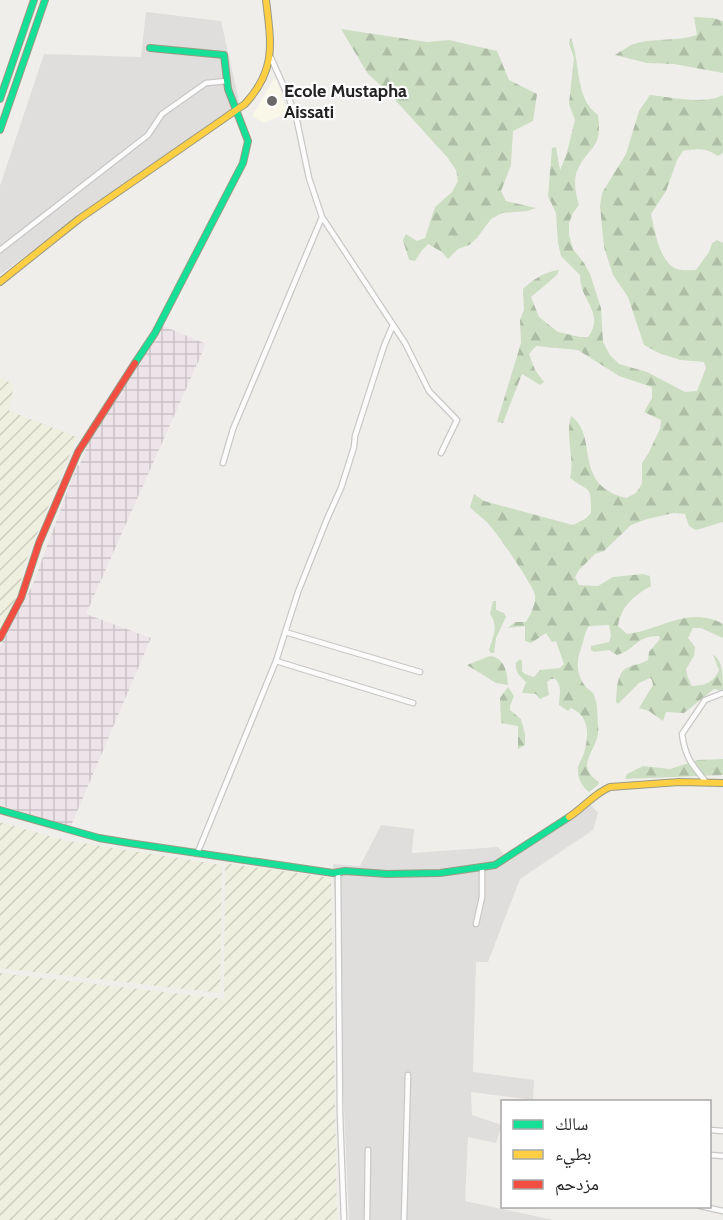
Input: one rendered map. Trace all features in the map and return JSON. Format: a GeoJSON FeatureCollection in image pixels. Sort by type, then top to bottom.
{"type":"FeatureCollection","features":[{"type":"Feature","properties":{"kind":"street"},"geometry":{"type":"LineString","coordinates":[[0,99],[34,0]]}},
{"type":"Feature","properties":{"kind":"street"},"geometry":{"type":"LineString","coordinates":[[0,130],[45,0]]}},
{"type":"Feature","properties":{"kind":"street"},"geometry":{"type":"LineString","coordinates":[[266,0],[271,58],[297,121],[309,178],[322,218],[393,325],[429,391],[457,420],[441,453]]}},
{"type":"Feature","properties":{"kind":"street"},"geometry":{"type":"LineString","coordinates":[[0,638],[21,598],[39,543],[78,452],[155,333],[243,163],[249,141],[228,89],[224,55],[150,48]]}},
{"type":"Feature","properties":{"kind":"street"},"geometry":{"type":"LineString","coordinates":[[0,282],[79,219],[238,110],[256,94],[264,80],[271,58]]}},
{"type":"Feature","properties":{"kind":"street"},"geometry":{"type":"LineString","coordinates":[[0,250],[148,135],[162,114],[207,83],[227,81]]}},
{"type":"Feature","properties":{"kind":"street"},"geometry":{"type":"LineString","coordinates":[[223,463],[233,429],[322,218]]}},
{"type":"Feature","properties":{"kind":"street"},"geometry":{"type":"LineString","coordinates":[[197,854],[276,662],[298,592],[341,488],[354,447],[355,436],[393,325]]}},
{"type":"Feature","properties":{"kind":"street"},"geometry":{"type":"LineString","coordinates":[[285,632],[420,672]]}},
{"type":"Feature","properties":{"kind":"street"},"geometry":{"type":"LineString","coordinates":[[276,662],[413,703]]}},
{"type":"Feature","properties":{"kind":"street"},"geometry":{"type":"LineString","coordinates":[[706,782],[691,764],[684,750],[682,734],[705,700],[723,693]]}},
{"type":"Feature","properties":{"kind":"street"},"geometry":{"type":"LineString","coordinates":[[0,810],[99,838],[197,854],[333,873],[411,874],[495,865],[583,808],[602,790],[610,787],[723,783]]}},
{"type":"Feature","properties":{"kind":"street"},"geometry":{"type":"LineString","coordinates":[[476,924],[482,897],[482,868]]}},
{"type":"Feature","properties":{"kind":"street"},"geometry":{"type":"LineString","coordinates":[[338,872],[340,1114],[344,1220]]}},
{"type":"Feature","properties":{"kind":"street"},"geometry":{"type":"LineString","coordinates":[[404,1220],[408,1076]]}},
{"type":"Feature","properties":{"kind":"street"},"geometry":{"type":"LineString","coordinates":[[367,1220],[368,1150]]}},
{"type":"Feature","properties":{"kind":"shaded area"},"geometry":{"type":"Polygon","coordinates":[[[146,12],[221,21],[240,105],[77,217],[0,275],[0,186],[44,54],[141,57],[146,12]]]}},
{"type":"Feature","properties":{"kind":"shaded area","name":"Ecole Mustapha Aissati"},"geometry":{"type":"Polygon","coordinates":[[[274,79],[277,80],[287,113],[264,123],[252,116],[274,79]]]}},
{"type":"Feature","properties":{"kind":"shaded area"},"geometry":{"type":"Polygon","coordinates":[[[159,324],[206,344],[86,614],[151,638],[70,828],[0,805],[0,647],[33,584],[77,465],[79,466],[90,439],[117,398],[159,324]]]}},
{"type":"Feature","properties":{"kind":"shaded area"},"geometry":{"type":"Polygon","coordinates":[[[591,805],[598,813],[593,830],[520,879],[488,962],[476,962],[473,1072],[534,1080],[533,1100],[471,1092],[472,1115],[501,1125],[501,1128],[496,1143],[468,1137],[465,1201],[553,1220],[349,1220],[333,864],[360,866],[381,825],[414,829],[412,853],[498,847],[509,861],[591,805]]]}},
{"type":"Feature","properties":{"kind":"green space"},"geometry":{"type":"Polygon","coordinates":[[[694,17],[723,21],[723,73],[674,64],[647,63],[615,55],[639,43],[697,35],[694,17]]]}},
{"type":"Feature","properties":{"kind":"green space"},"geometry":{"type":"Polygon","coordinates":[[[341,29],[427,42],[449,40],[497,51],[509,80],[537,94],[533,121],[513,131],[511,165],[501,191],[506,201],[536,208],[502,213],[491,219],[477,238],[469,245],[458,249],[448,259],[442,252],[428,244],[415,261],[409,260],[403,240],[406,234],[417,241],[425,238],[435,207],[452,192],[458,181],[456,170],[387,91],[368,74],[341,29]]]}},
{"type":"Feature","properties":{"kind":"green space"},"geometry":{"type":"Polygon","coordinates":[[[571,38],[582,90],[590,108],[598,115],[599,126],[594,147],[581,163],[575,179],[579,205],[569,223],[569,235],[573,249],[590,274],[601,308],[603,342],[610,355],[619,364],[647,372],[685,392],[697,391],[706,368],[704,362],[681,360],[661,354],[644,345],[628,297],[613,275],[604,247],[600,206],[602,193],[626,154],[639,111],[650,95],[707,100],[723,95],[723,153],[718,156],[701,149],[683,151],[677,160],[666,191],[651,214],[662,253],[666,260],[677,269],[696,270],[709,252],[712,243],[717,240],[723,243],[723,522],[696,530],[689,526],[685,514],[674,513],[647,519],[631,525],[604,551],[595,554],[575,577],[579,585],[598,586],[613,577],[643,574],[650,576],[651,586],[639,593],[622,613],[618,626],[627,634],[687,618],[711,619],[723,624],[723,638],[701,628],[693,628],[688,638],[695,647],[694,656],[686,669],[692,686],[708,682],[719,670],[713,655],[721,665],[723,691],[714,689],[684,713],[666,712],[663,721],[649,711],[639,708],[653,685],[650,678],[639,683],[618,704],[616,702],[619,677],[625,669],[648,660],[649,652],[660,639],[659,636],[640,640],[629,650],[617,655],[609,650],[594,652],[591,646],[609,642],[611,636],[609,625],[589,626],[579,653],[578,664],[580,678],[593,693],[597,709],[598,734],[587,762],[591,775],[599,782],[589,792],[581,783],[578,774],[587,740],[585,721],[571,708],[568,711],[559,705],[560,688],[555,679],[547,682],[549,695],[540,699],[536,694],[522,693],[526,682],[516,670],[516,663],[520,659],[522,671],[534,677],[540,670],[560,668],[564,664],[556,641],[552,642],[546,633],[531,643],[525,641],[525,626],[508,628],[515,622],[526,622],[533,609],[535,595],[501,540],[489,524],[470,507],[474,494],[484,501],[573,525],[591,513],[591,504],[588,490],[570,478],[569,424],[571,416],[579,425],[584,436],[592,471],[598,482],[609,491],[626,498],[636,493],[642,484],[642,463],[660,429],[661,420],[644,412],[652,398],[652,387],[619,376],[578,350],[536,346],[529,354],[535,370],[544,382],[540,385],[522,374],[503,423],[497,422],[521,343],[520,320],[524,310],[523,289],[540,276],[559,270],[557,275],[531,297],[539,317],[558,332],[580,337],[588,337],[593,328],[593,313],[583,292],[580,275],[561,256],[556,213],[548,196],[552,148],[556,147],[560,170],[575,120],[569,104],[574,58],[569,43],[571,38]]]}},
{"type":"Feature","properties":{"kind":"green space"},"geometry":{"type":"Polygon","coordinates":[[[0,377],[14,385],[9,411],[77,437],[25,563],[18,593],[0,634],[0,377]]]}},
{"type":"Feature","properties":{"kind":"green space"},"geometry":{"type":"Polygon","coordinates":[[[493,601],[496,601],[496,610],[504,613],[506,617],[496,638],[494,653],[491,653],[489,650],[495,627],[490,614],[493,601]]]}},
{"type":"Feature","properties":{"kind":"green space"},"geometry":{"type":"Polygon","coordinates":[[[490,656],[502,663],[508,685],[496,683],[467,665],[490,656]]]}},
{"type":"Feature","properties":{"kind":"green space"},"geometry":{"type":"Polygon","coordinates":[[[508,687],[514,696],[510,710],[521,719],[525,734],[525,745],[518,749],[518,726],[501,723],[500,698],[508,687]]]}},
{"type":"Feature","properties":{"kind":"green space"},"geometry":{"type":"Polygon","coordinates":[[[723,759],[723,775],[625,779],[627,774],[643,766],[670,769],[698,760],[723,759]]]}},
{"type":"Feature","properties":{"kind":"green space"},"geometry":{"type":"Polygon","coordinates":[[[0,822],[63,840],[222,865],[220,993],[0,968],[0,822]]]}},
{"type":"Feature","properties":{"kind":"green space"},"geometry":{"type":"Polygon","coordinates":[[[225,863],[331,878],[337,1220],[0,1220],[0,973],[224,999],[225,863]]]}},
{"type":"Feature","properties":{"kind":"traffic: fast"},"geometry":{"type":"LineString","coordinates":[[0,99],[34,0]]}},
{"type":"Feature","properties":{"kind":"traffic: fast"},"geometry":{"type":"LineString","coordinates":[[0,130],[45,0]]}},
{"type":"Feature","properties":{"kind":"traffic: fast"},"geometry":{"type":"LineString","coordinates":[[135,363],[155,333],[243,163],[248,141],[228,89],[224,55],[150,48]]}},
{"type":"Feature","properties":{"kind":"traffic: fast"},"geometry":{"type":"LineString","coordinates":[[0,810],[99,838],[129,843],[333,873],[345,871],[387,874],[440,873],[495,865],[569,817]]}},
{"type":"Feature","properties":{"kind":"traffic: slow"},"geometry":{"type":"LineString","coordinates":[[0,282],[79,219],[245,104],[255,91],[267,67],[270,43],[266,0]]}},
{"type":"Feature","properties":{"kind":"traffic: slow"},"geometry":{"type":"LineString","coordinates":[[569,817],[610,787],[679,782],[723,783]]}},
{"type":"Feature","properties":{"kind":"traffic: jam"},"geometry":{"type":"LineString","coordinates":[[0,638],[21,598],[39,543],[78,452],[135,363]]}},
{"type":"Feature","properties":{"kind":"place","name":"Ecole Mustapha Aissati"},"geometry":{"type":"Point","coordinates":[272,101]}}]}
